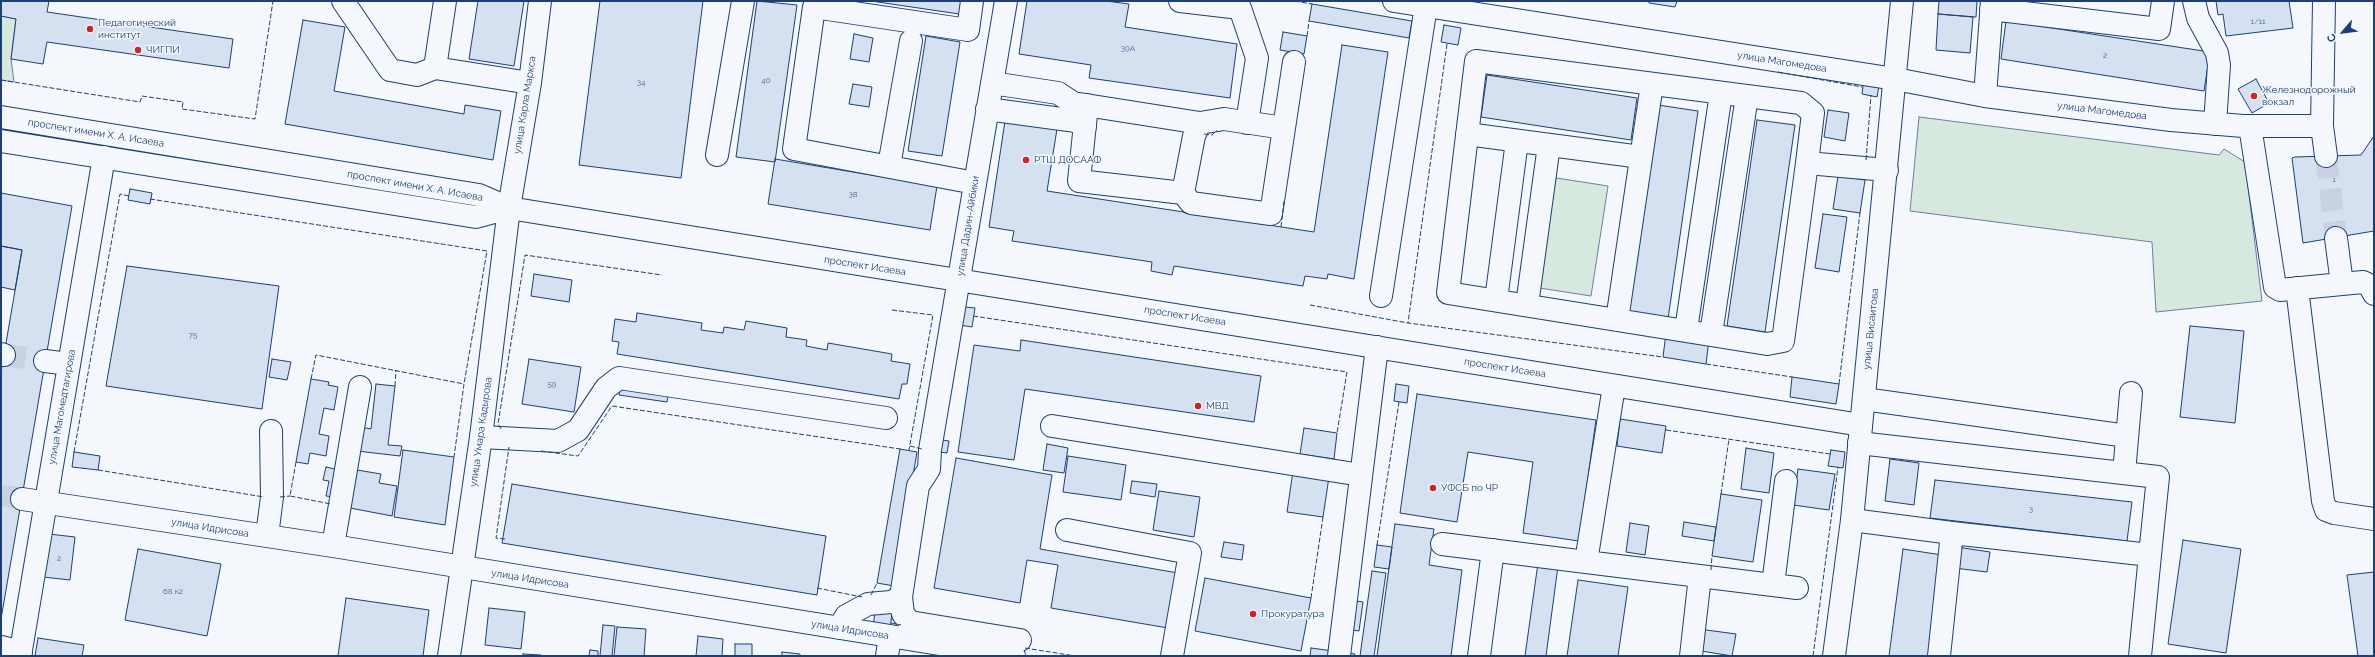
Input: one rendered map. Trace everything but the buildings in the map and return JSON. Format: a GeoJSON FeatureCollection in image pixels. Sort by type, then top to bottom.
{"type":"FeatureCollection","features":[{"type":"Feature","properties":{"kind":"street"},"geometry":{"type":"LineString","coordinates":[[343,1],[390,70],[418,75],[435,68],[530,83]]}},
{"type":"Feature","properties":{"kind":"street"},"geometry":{"type":"LineString","coordinates":[[435,68],[445,1]]}},
{"type":"Feature","properties":{"kind":"street","name":"улица Карла Маркса"},"geometry":{"type":"LineString","coordinates":[[509,208],[530,83],[540,1]]}},
{"type":"Feature","properties":{"kind":"street"},"geometry":{"type":"LineString","coordinates":[[717,155],[743,1]]}},
{"type":"Feature","properties":{"kind":"street"},"geometry":{"type":"LineString","coordinates":[[972,1],[968,30],[814,7],[794,148],[975,183]]}},
{"type":"Feature","properties":{"kind":"street","name":"улица Дадин-Айбики"},"geometry":{"type":"LineString","coordinates":[[901,597],[918,486],[929,469],[930,450],[1006,1]]}},
{"type":"Feature","properties":{"kind":"street"},"geometry":{"type":"LineString","coordinates":[[1180,1],[1240,8],[1257,58],[1247,123]]}},
{"type":"Feature","properties":{"kind":"street","name":"улица Магомедова"},"geometry":{"type":"LineString","coordinates":[[1394,1],[1426,6],[1450,6],[1895,79],[1985,96],[2171,120],[2215,124],[2250,126],[2322,126]]}},
{"type":"Feature","properties":{"kind":"street","name":"улица Висаитова"},"geometry":{"type":"LineString","coordinates":[[1834,656],[1852,520],[1887,170],[1902,1]]}},
{"type":"Feature","properties":{"kind":"street"},"geometry":{"type":"LineString","coordinates":[[1985,96],[1991,5],[2159,29],[2163,1]]}},
{"type":"Feature","properties":{"kind":"street"},"geometry":{"type":"LineString","coordinates":[[2194,1],[2198,18],[2217,53],[2220,65],[2215,124]]}},
{"type":"Feature","properties":{"kind":"street"},"geometry":{"type":"LineString","coordinates":[[2324,1],[2322,126],[2326,156]]}},
{"type":"Feature","properties":{"kind":"street"},"geometry":{"type":"LineString","coordinates":[[1381,296],[1426,6]]}},
{"type":"Feature","properties":{"kind":"street"},"geometry":{"type":"LineString","coordinates":[[889,166],[911,41]]}},
{"type":"Feature","properties":{"kind":"street"},"geometry":{"type":"LineString","coordinates":[[1476,61],[1652,84],[1801,103],[1813,114],[1783,341],[1768,344],[1448,293],[1476,61]]}},
{"type":"Feature","properties":{"kind":"street"},"geometry":{"type":"LineString","coordinates":[[1200,123],[1194,136],[1183,192],[1191,203],[1271,214],[1294,62]]}},
{"type":"Feature","properties":{"kind":"street"},"geometry":{"type":"LineString","coordinates":[[992,83],[1058,93],[1073,103],[1200,123],[1224,119],[1284,128]]}},
{"type":"Feature","properties":{"kind":"street"},"geometry":{"type":"LineString","coordinates":[[1617,320],[1652,84]]}},
{"type":"Feature","properties":{"kind":"street"},"geometry":{"type":"LineString","coordinates":[[1686,330],[1721,93]]}},
{"type":"Feature","properties":{"kind":"street"},"geometry":{"type":"LineString","coordinates":[[1711,334],[1747,96]]}},
{"type":"Feature","properties":{"kind":"street"},"geometry":{"type":"LineString","coordinates":[[1087,105],[1078,181],[1183,192]]}},
{"type":"Feature","properties":{"kind":"street"},"geometry":{"type":"LineString","coordinates":[[987,109],[1076,121],[1085,127]]}},
{"type":"Feature","properties":{"kind":"street","name":"проспект имени Х. А. Исаева"},"geometry":{"type":"LineString","coordinates":[[1,117],[479,196],[509,208]]}},
{"type":"Feature","properties":{"kind":"street"},"geometry":{"type":"LineString","coordinates":[[2250,126],[2275,287],[2280,290],[2363,282],[2369,285],[2374,294]]}},
{"type":"Feature","properties":{"kind":"street"},"geometry":{"type":"LineString","coordinates":[[1467,134],[1641,157]]}},
{"type":"Feature","properties":{"kind":"street","name":"проспект имени Х. А. Исаева"},"geometry":{"type":"LineString","coordinates":[[1,141],[476,217],[509,208]]}},
{"type":"Feature","properties":{"kind":"street"},"geometry":{"type":"LineString","coordinates":[[1496,300],[1517,141]]}},
{"type":"Feature","properties":{"kind":"street"},"geometry":{"type":"LineString","coordinates":[[1527,305],[1549,145]]}},
{"type":"Feature","properties":{"kind":"street","name":"улица Магомедтагирова"},"geometry":{"type":"LineString","coordinates":[[14,652],[46,503],[104,158]]}},
{"type":"Feature","properties":{"kind":"street"},"geometry":{"type":"LineString","coordinates":[[1807,163],[1887,170]]}},
{"type":"Feature","properties":{"kind":"street","name":"проспект Исаева"},"geometry":{"type":"LineString","coordinates":[[509,208],[1614,386],[1860,434],[2158,477],[2150,555]]}},
{"type":"Feature","properties":{"kind":"street","name":"улица Умара Кадырова"},"geometry":{"type":"LineString","coordinates":[[449,656],[481,437],[509,208]]}},
{"type":"Feature","properties":{"kind":"street"},"geometry":{"type":"LineString","coordinates":[[2336,238],[2342,284]]}},
{"type":"Feature","properties":{"kind":"street"},"geometry":{"type":"LineString","coordinates":[[2297,288],[2323,501],[2326,510],[2334,513],[2374,519]]}},
{"type":"Feature","properties":{"kind":"street"},"geometry":{"type":"LineString","coordinates":[[1339,656],[1377,347]]}},
{"type":"Feature","properties":{"kind":"street"},"geometry":{"type":"LineString","coordinates":[[45,360],[69,364]]}},
{"type":"Feature","properties":{"kind":"street"},"geometry":{"type":"LineString","coordinates":[[481,437],[558,441],[578,430],[606,388],[619,378],[886,418]]}},
{"type":"Feature","properties":{"kind":"street"},"geometry":{"type":"LineString","coordinates":[[1586,562],[1614,386]]}},
{"type":"Feature","properties":{"kind":"street"},"geometry":{"type":"LineString","coordinates":[[333,546],[360,387]]}},
{"type":"Feature","properties":{"kind":"street"},"geometry":{"type":"LineString","coordinates":[[2124,473],[2126,436],[2131,393]]}},
{"type":"Feature","properties":{"kind":"street"},"geometry":{"type":"LineString","coordinates":[[1864,399],[2126,436]]}},
{"type":"Feature","properties":{"kind":"street"},"geometry":{"type":"LineString","coordinates":[[1052,426],[1361,475]]}},
{"type":"Feature","properties":{"kind":"street"},"geometry":{"type":"LineString","coordinates":[[267,536],[272,497],[271,431]]}},
{"type":"Feature","properties":{"kind":"street"},"geometry":{"type":"LineString","coordinates":[[1773,585],[1786,481]]}},
{"type":"Feature","properties":{"kind":"street","name":"улица Идрисова"},"geometry":{"type":"LineString","coordinates":[[22,499],[333,546],[839,628],[888,646],[1017,648]]}},
{"type":"Feature","properties":{"kind":"street"},"geometry":{"type":"LineString","coordinates":[[1852,520],[2150,555],[2140,656]]}},
{"type":"Feature","properties":{"kind":"street"},"geometry":{"type":"LineString","coordinates":[[1067,530],[1190,553],[1172,656]]}},
{"type":"Feature","properties":{"kind":"street"},"geometry":{"type":"LineString","coordinates":[[1939,656],[1952,532]]}},
{"type":"Feature","properties":{"kind":"street"},"geometry":{"type":"LineString","coordinates":[[1442,544],[1797,588]]}},
{"type":"Feature","properties":{"kind":"street"},"geometry":{"type":"LineString","coordinates":[[1479,656],[1493,550]]}},
{"type":"Feature","properties":{"kind":"street"},"geometry":{"type":"LineString","coordinates":[[1691,656],[1700,576]]}},
{"type":"Feature","properties":{"kind":"street"},"geometry":{"type":"LineString","coordinates":[[839,628],[846,616],[868,604],[890,602],[901,597],[903,614],[910,622],[1017,648]]}},
{"type":"Feature","properties":{"kind":"shaded area"},"geometry":{"type":"Polygon","coordinates":[[[1,16],[16,19],[11,59],[14,82],[1,80],[1,16]]]}},
{"type":"Feature","properties":{"kind":"shaded area"},"geometry":{"type":"Polygon","coordinates":[[[1919,117],[2219,155],[2224,149],[2245,162],[2262,301],[2156,312],[2152,242],[1910,211],[1919,117]]]}},
{"type":"Feature","properties":{"kind":"shaded area"},"geometry":{"type":"Polygon","coordinates":[[[1550,177],[1608,186],[1591,296],[1533,287],[1550,177]]]}},
{"type":"Feature","properties":{"kind":"tunnel"},"geometry":{"type":"LineString","coordinates":[[2326,156],[2336,238]]}},
{"type":"Feature","properties":{"kind":"tunnel"},"geometry":{"type":"LineString","coordinates":[[4,355],[45,361]]}},
{"type":"Feature","properties":{"kind":"tunnel"},"geometry":{"type":"LineString","coordinates":[[1,495],[22,499]]}},
{"type":"Feature","properties":{"kind":"fence"},"geometry":{"type":"LineString","coordinates":[[1,80],[140,102],[142,96],[183,102],[182,109],[255,119],[273,1]]}},
{"type":"Feature","properties":{"kind":"fence"},"geometry":{"type":"LineString","coordinates":[[1295,1],[1312,4]]}},
{"type":"Feature","properties":{"kind":"fence"},"geometry":{"type":"LineString","coordinates":[[1307,36],[1309,21]]}},
{"type":"Feature","properties":{"kind":"fence"},"geometry":{"type":"LineString","coordinates":[[1447,44],[1408,323],[1663,357]]}},
{"type":"Feature","properties":{"kind":"fence"},"geometry":{"type":"LineString","coordinates":[[1778,72],[1862,87]]}},
{"type":"Feature","properties":{"kind":"fence"},"geometry":{"type":"LineString","coordinates":[[1866,160],[1871,95]]}},
{"type":"Feature","properties":{"kind":"fence"},"geometry":{"type":"LineString","coordinates":[[1204,134],[1212,135],[1217,130]]}},
{"type":"Feature","properties":{"kind":"fence"},"geometry":{"type":"LineString","coordinates":[[74,452],[120,194],[129,196]]}},
{"type":"Feature","properties":{"kind":"fence"},"geometry":{"type":"LineString","coordinates":[[150,199],[487,251],[464,384]]}},
{"type":"Feature","properties":{"kind":"fence"},"geometry":{"type":"LineString","coordinates":[[1281,227],[1284,201]]}},
{"type":"Feature","properties":{"kind":"fence"},"geometry":{"type":"LineString","coordinates":[[1839,384],[1860,213]]}},
{"type":"Feature","properties":{"kind":"fence"},"geometry":{"type":"LineString","coordinates":[[501,429],[498,424],[525,255],[662,275]]}},
{"type":"Feature","properties":{"kind":"fence"},"geometry":{"type":"LineString","coordinates":[[1310,305],[1408,323]]}},
{"type":"Feature","properties":{"kind":"fence"},"geometry":{"type":"LineString","coordinates":[[892,310],[933,315],[909,450]]}},
{"type":"Feature","properties":{"kind":"fence"},"geometry":{"type":"LineString","coordinates":[[973,316],[1347,372],[1337,433]]}},
{"type":"Feature","properties":{"kind":"fence"},"geometry":{"type":"LineString","coordinates":[[311,379],[316,355],[464,384],[454,457]]}},
{"type":"Feature","properties":{"kind":"fence"},"geometry":{"type":"LineString","coordinates":[[1706,364],[1792,377]]}},
{"type":"Feature","properties":{"kind":"fence"},"geometry":{"type":"LineString","coordinates":[[395,386],[396,370]]}},
{"type":"Feature","properties":{"kind":"fence"},"geometry":{"type":"LineString","coordinates":[[1377,545],[1399,402]]}},
{"type":"Feature","properties":{"kind":"fence"},"geometry":{"type":"LineString","coordinates":[[541,451],[578,456],[612,406],[900,449]]}},
{"type":"Feature","properties":{"kind":"fence"},"geometry":{"type":"LineString","coordinates":[[1666,430],[1830,454]]}},
{"type":"Feature","properties":{"kind":"fence"},"geometry":{"type":"LineString","coordinates":[[1721,494],[1729,439]]}},
{"type":"Feature","properties":{"kind":"fence"},"geometry":{"type":"LineString","coordinates":[[910,446],[922,449]]}},
{"type":"Feature","properties":{"kind":"fence"},"geometry":{"type":"LineString","coordinates":[[505,539],[496,538],[509,447]]}},
{"type":"Feature","properties":{"kind":"fence"},"geometry":{"type":"LineString","coordinates":[[296,462],[290,496],[331,504]]}},
{"type":"Feature","properties":{"kind":"fence"},"geometry":{"type":"LineString","coordinates":[[1813,656],[1838,467]]}},
{"type":"Feature","properties":{"kind":"fence"},"geometry":{"type":"LineString","coordinates":[[98,470],[264,497]]}},
{"type":"Feature","properties":{"kind":"fence"},"geometry":{"type":"LineString","coordinates":[[280,497],[290,496]]}},
{"type":"Feature","properties":{"kind":"fence"},"geometry":{"type":"LineString","coordinates":[[1311,598],[1323,517]]}},
{"type":"Feature","properties":{"kind":"fence"},"geometry":{"type":"LineString","coordinates":[[1711,570],[1712,556]]}},
{"type":"Feature","properties":{"kind":"fence"},"geometry":{"type":"LineString","coordinates":[[871,595],[877,583]]}},
{"type":"Feature","properties":{"kind":"fence"},"geometry":{"type":"LineString","coordinates":[[817,588],[862,597]]}},
{"type":"Feature","properties":{"kind":"fence"},"geometry":{"type":"LineString","coordinates":[[891,623],[901,625]]}},
{"type":"Feature","properties":{"kind":"fence"},"geometry":{"type":"LineString","coordinates":[[1025,648],[1075,656]]}},
{"type":"Feature","properties":{"kind":"place","name":"Педагогический институт"},"geometry":{"type":"Point","coordinates":[90,29]}},
{"type":"Feature","properties":{"kind":"place","name":"ЧИГПИ"},"geometry":{"type":"Point","coordinates":[138,50]}},
{"type":"Feature","properties":{"kind":"place","name":"Железнодорожный вокзал"},"geometry":{"type":"Point","coordinates":[2254,96]}},
{"type":"Feature","properties":{"kind":"place","name":"РТШ ДОСААФ"},"geometry":{"type":"Point","coordinates":[1026,160]}},
{"type":"Feature","properties":{"kind":"place","name":"МВД"},"geometry":{"type":"Point","coordinates":[1198,406]}},
{"type":"Feature","properties":{"kind":"place","name":"УФСБ по ЧР"},"geometry":{"type":"Point","coordinates":[1433,488]}},
{"type":"Feature","properties":{"kind":"place","name":"Прокуратура"},"geometry":{"type":"Point","coordinates":[1253,614]}}]}
